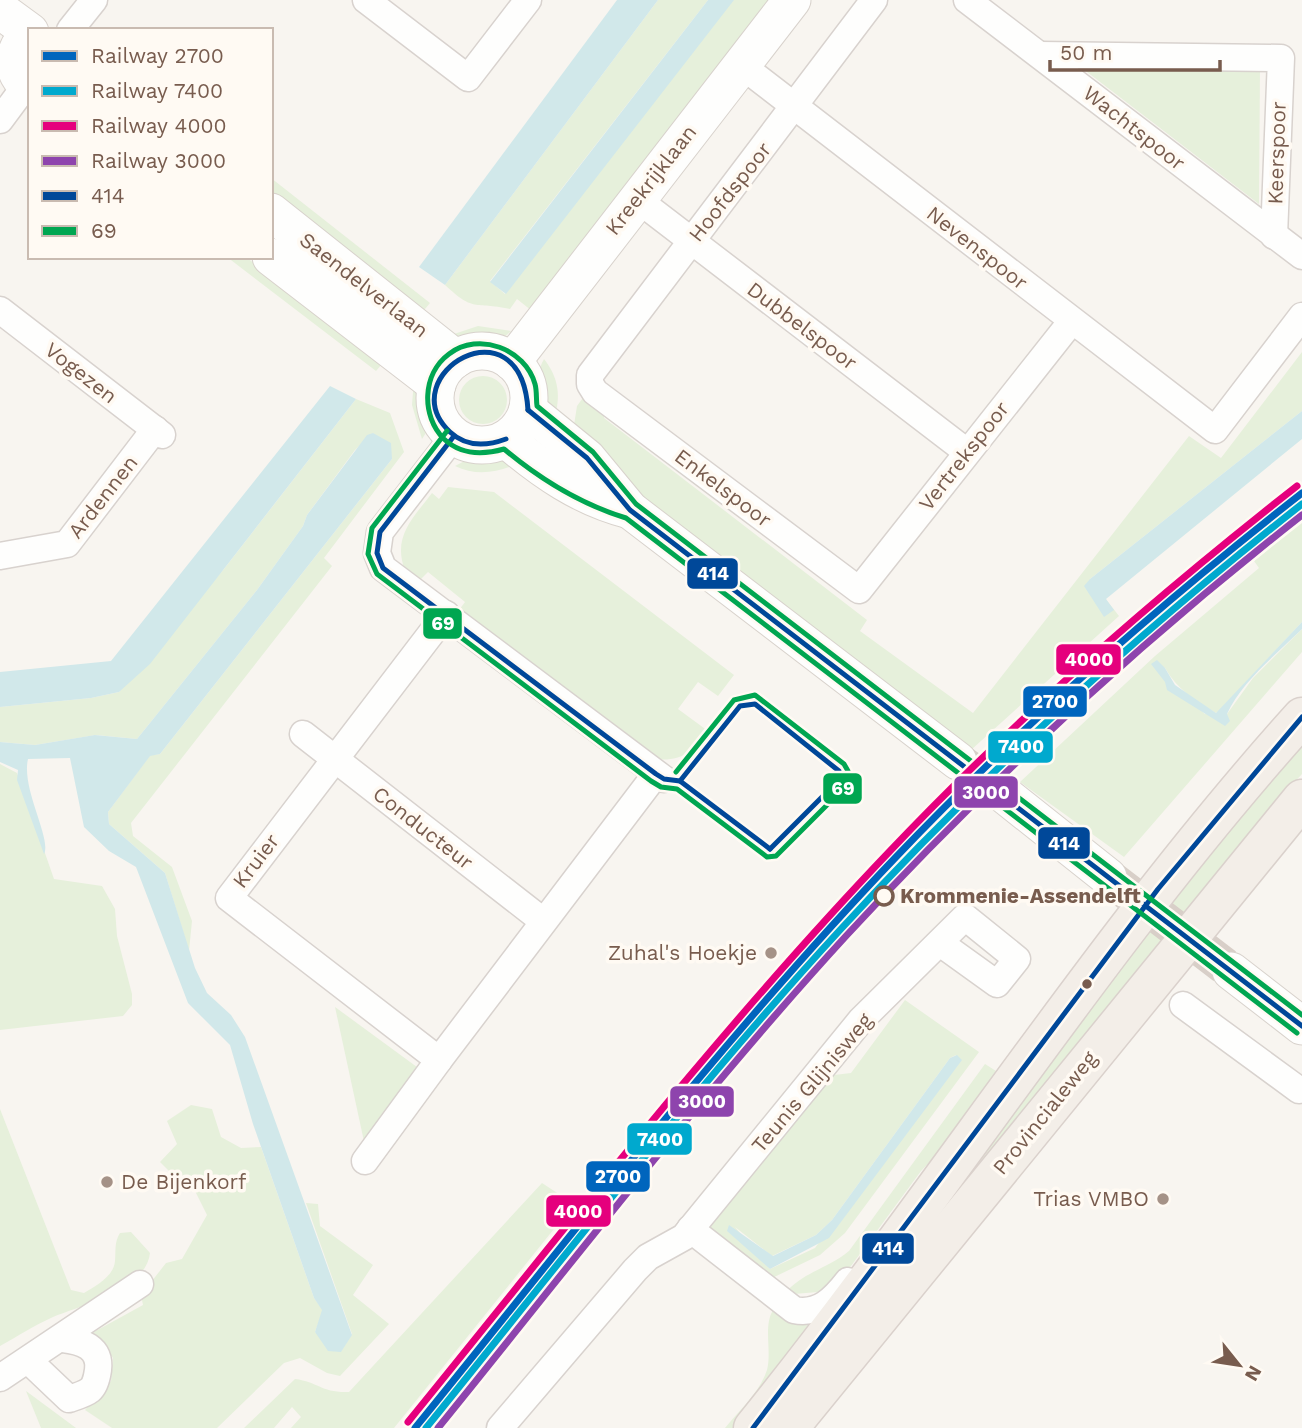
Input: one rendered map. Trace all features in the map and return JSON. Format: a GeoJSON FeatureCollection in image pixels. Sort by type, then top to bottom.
{"type":"FeatureCollection","features":[{"type":"Feature","properties":{"kind":"main road","name":"Provincialeweg"},"geometry":{"type":"LineString","coordinates":[[753,1428],[826,1337],[1143,911],[1226,806],[1302,717]]}},
{"type":"Feature","properties":{"kind":"main road","name":"Provincialeweg"},"geometry":{"type":"LineString","coordinates":[[789,1428],[1302,799]]}},
{"type":"Feature","properties":{"kind":"street"},"geometry":{"type":"LineString","coordinates":[[72,28],[94,0]]}},
{"type":"Feature","properties":{"kind":"street"},"geometry":{"type":"LineString","coordinates":[[366,0],[468,78],[528,0]]}},
{"type":"Feature","properties":{"kind":"street","name":"Kreekrijklaan"},"geometry":{"type":"LineString","coordinates":[[512,362],[792,0]]}},
{"type":"Feature","properties":{"kind":"street","name":"Hoofdspoor"},"geometry":{"type":"LineString","coordinates":[[590,384],[590,375],[874,0]]}},
{"type":"Feature","properties":{"kind":"street","name":"Wachtspoor"},"geometry":{"type":"LineString","coordinates":[[967,0],[1302,256]]}},
{"type":"Feature","properties":{"kind":"street"},"geometry":{"type":"LineString","coordinates":[[0,10],[22,54],[0,120]]}},
{"type":"Feature","properties":{"kind":"street","name":"Keerspoor"},"geometry":{"type":"LineString","coordinates":[[1040,55],[1281,58],[1274,236]]}},
{"type":"Feature","properties":{"kind":"street","name":"Nevenspoor"},"geometry":{"type":"LineString","coordinates":[[741,65],[1071,322],[1215,430],[1302,316]]}},
{"type":"Feature","properties":{"kind":"street","name":"Dubbelspoor"},"geometry":{"type":"LineString","coordinates":[[637,199],[967,452]]}},
{"type":"Feature","properties":{"kind":"street","name":"Saendelverlaan"},"geometry":{"type":"LineString","coordinates":[[273,214],[446,372]]}},
{"type":"Feature","properties":{"kind":"street","name":"Saendelverlaan"},"geometry":{"type":"LineString","coordinates":[[273,258],[446,372]]}},
{"type":"Feature","properties":{"kind":"street","name":"Vogezen"},"geometry":{"type":"LineString","coordinates":[[0,310],[158,432]]}},
{"type":"Feature","properties":{"kind":"street","name":"Vertrekspoor"},"geometry":{"type":"LineString","coordinates":[[859,590],[1071,322]]}},
{"type":"Feature","properties":{"kind":"street"},"geometry":{"type":"LineString","coordinates":[[484,351],[512,362],[527,384],[528,410],[516,431],[506,439],[480,445],[454,436],[438,414],[446,372],[484,351]]}},
{"type":"Feature","properties":{"kind":"street","name":"Enkelspoor"},"geometry":{"type":"LineString","coordinates":[[590,384],[595,392],[859,590]]}},
{"type":"Feature","properties":{"kind":"street"},"geometry":{"type":"LineString","coordinates":[[528,410],[587,457],[629,510],[958,761]]}},
{"type":"Feature","properties":{"kind":"street","name":"Ardennen"},"geometry":{"type":"LineString","coordinates":[[0,556],[67,544],[158,432]]}},
{"type":"Feature","properties":{"kind":"street"},"geometry":{"type":"LineString","coordinates":[[365,1161],[543,921],[660,777],[383,568],[377,553],[377,542],[385,524],[454,436]]}},
{"type":"Feature","properties":{"kind":"street"},"geometry":{"type":"LineString","coordinates":[[506,439],[533,461],[586,496],[629,510]]}},
{"type":"Feature","properties":{"kind":"street","name":"Kruier"},"geometry":{"type":"LineString","coordinates":[[439,1060],[229,898],[446,614]]}},
{"type":"Feature","properties":{"kind":"street","name":"Conducteur"},"geometry":{"type":"LineString","coordinates":[[303,734],[543,921]]}},
{"type":"Feature","properties":{"kind":"street"},"geometry":{"type":"LineString","coordinates":[[1006,796],[1108,877]]}},
{"type":"Feature","properties":{"kind":"street","name":"Teunis Glijnisweg"},"geometry":{"type":"LineString","coordinates":[[500,1428],[635,1270],[690,1229],[861,1020],[940,943]]}},
{"type":"Feature","properties":{"kind":"street"},"geometry":{"type":"LineString","coordinates":[[1231,971],[1302,1026]]}},
{"type":"Feature","properties":{"kind":"street"},"geometry":{"type":"LineString","coordinates":[[1183,1005],[1299,1090]]}},
{"type":"Feature","properties":{"kind":"street"},"geometry":{"type":"LineString","coordinates":[[690,1229],[794,1310],[814,1310],[838,1294],[932,1170],[952,1152],[973,1140]]}},
{"type":"Feature","properties":{"kind":"street"},"geometry":{"type":"LineString","coordinates":[[0,1378],[141,1284]]}},
{"type":"Feature","properties":{"kind":"street"},"geometry":{"type":"LineString","coordinates":[[29,1361],[69,1399],[90,1390],[97,1379],[99,1362],[93,1349],[82,1341],[62,1339]]}},
{"type":"Feature","properties":{"kind":"green space"},"geometry":{"type":"Polygon","coordinates":[[[658,0],[708,0],[490,281],[505,294],[733,0],[770,0],[532,311],[517,299],[510,309],[469,303],[445,285],[658,0]]]}},
{"type":"Feature","properties":{"kind":"green space"},"geometry":{"type":"Polygon","coordinates":[[[1078,65],[1260,69],[1259,204],[1078,65]]]}},
{"type":"Feature","properties":{"kind":"green space"},"geometry":{"type":"Polygon","coordinates":[[[273,180],[430,303],[420,315],[400,291],[273,194],[273,180]]]}},
{"type":"Feature","properties":{"kind":"green space"},"geometry":{"type":"Polygon","coordinates":[[[230,259],[249,259],[359,345],[387,358],[376,371],[230,259]]]}},
{"type":"Feature","properties":{"kind":"green space"},"geometry":{"type":"Polygon","coordinates":[[[478,326],[511,331],[497,341],[481,344],[448,336],[478,326]]]}},
{"type":"Feature","properties":{"kind":"green space"},"geometry":{"type":"Polygon","coordinates":[[[1302,352],[1302,411],[1090,579],[1119,616],[971,750],[630,495],[574,425],[577,406],[585,395],[604,408],[604,418],[867,620],[860,631],[973,713],[1189,436],[1221,458],[1302,352]]]}},
{"type":"Feature","properties":{"kind":"green space"},"geometry":{"type":"Polygon","coordinates":[[[544,359],[556,381],[558,403],[554,419],[539,390],[538,375],[544,359]]]}},
{"type":"Feature","properties":{"kind":"green space"},"geometry":{"type":"Polygon","coordinates":[[[483,376],[500,383],[507,400],[500,417],[483,424],[466,417],[459,400],[466,383],[483,376]]]}},
{"type":"Feature","properties":{"kind":"green space"},"geometry":{"type":"Polygon","coordinates":[[[414,379],[425,393],[430,408],[431,416],[422,439],[412,405],[414,379]]]}},
{"type":"Feature","properties":{"kind":"green space"},"geometry":{"type":"Polygon","coordinates":[[[356,399],[390,413],[404,452],[324,558],[332,566],[131,823],[133,836],[172,867],[192,921],[189,951],[165,873],[109,824],[108,812],[150,755],[160,754],[392,459],[373,433],[355,450],[257,590],[137,739],[96,735],[35,745],[0,742],[0,707],[91,698],[119,692],[224,569],[356,399]]]}},
{"type":"Feature","properties":{"kind":"green space"},"geometry":{"type":"Polygon","coordinates":[[[501,454],[517,464],[486,472],[455,466],[476,455],[501,454]]]}},
{"type":"Feature","properties":{"kind":"green space"},"geometry":{"type":"Polygon","coordinates":[[[448,487],[494,492],[734,675],[718,696],[698,682],[678,709],[708,731],[697,745],[679,757],[655,759],[459,610],[465,602],[428,572],[420,580],[405,570],[401,548],[407,528],[432,493],[439,499],[448,487]]]}},
{"type":"Feature","properties":{"kind":"green space"},"geometry":{"type":"Polygon","coordinates":[[[1302,523],[1302,622],[1220,710],[1216,713],[1201,704],[1181,688],[1165,668],[1152,664],[1205,714],[1227,714],[1253,678],[1302,629],[1302,652],[1124,857],[1020,782],[1155,656],[1259,568],[1254,561],[1302,523]]]}},
{"type":"Feature","properties":{"kind":"green space"},"geometry":{"type":"Polygon","coordinates":[[[1302,732],[1302,774],[1259,820],[957,1205],[902,1254],[1302,732]]]}},
{"type":"Feature","properties":{"kind":"green space"},"geometry":{"type":"Polygon","coordinates":[[[0,764],[17,773],[54,879],[102,886],[115,909],[117,936],[132,994],[132,1005],[123,1016],[0,1030],[0,764]]]}},
{"type":"Feature","properties":{"kind":"green space"},"geometry":{"type":"Polygon","coordinates":[[[905,1000],[979,1052],[845,1233],[820,1255],[768,1280],[709,1233],[709,1222],[715,1211],[722,1212],[834,1075],[851,1073],[905,1000]],[[956,1055],[950,1058],[832,1220],[816,1235],[772,1256],[735,1227],[770,1269],[815,1248],[956,1055]]]}},
{"type":"Feature","properties":{"kind":"green space"},"geometry":{"type":"Polygon","coordinates":[[[335,1007],[421,1070],[365,1146],[335,1007]]]}},
{"type":"Feature","properties":{"kind":"green space"},"geometry":{"type":"Polygon","coordinates":[[[985,1064],[996,1071],[943,1148],[921,1171],[851,1266],[818,1292],[794,1294],[788,1290],[849,1251],[985,1064]]]}},
{"type":"Feature","properties":{"kind":"green space"},"geometry":{"type":"Polygon","coordinates":[[[191,1105],[212,1109],[221,1137],[241,1148],[261,1147],[314,1298],[323,1310],[315,1332],[341,1351],[352,1334],[306,1203],[318,1204],[320,1226],[373,1265],[353,1295],[389,1324],[340,1376],[327,1373],[300,1358],[284,1363],[217,1428],[112,1428],[85,1410],[111,1381],[113,1358],[102,1343],[83,1338],[143,1305],[141,1295],[166,1263],[182,1259],[207,1215],[193,1187],[178,1180],[160,1162],[177,1144],[167,1121],[191,1105]]]}},
{"type":"Feature","properties":{"kind":"green space"},"geometry":{"type":"Polygon","coordinates":[[[0,1109],[71,1290],[84,1293],[108,1276],[114,1266],[116,1243],[120,1233],[131,1232],[150,1253],[146,1266],[125,1286],[46,1320],[0,1346],[0,1109]]]}},
{"type":"Feature","properties":{"kind":"green space"},"geometry":{"type":"Polygon","coordinates":[[[542,1183],[574,1204],[394,1428],[291,1428],[301,1417],[292,1407],[274,1428],[244,1428],[295,1379],[332,1391],[349,1392],[542,1183]]]}},
{"type":"Feature","properties":{"kind":"green space"},"geometry":{"type":"Polygon","coordinates":[[[773,1310],[819,1320],[733,1428],[725,1428],[764,1378],[768,1362],[769,1324],[773,1310]]]}},
{"type":"Feature","properties":{"kind":"green space"},"geometry":{"type":"Polygon","coordinates":[[[26,1391],[76,1428],[41,1428],[26,1391]]]}},
{"type":"Feature","properties":{"kind":"shaded area"},"geometry":{"type":"Polygon","coordinates":[[[617,0],[658,0],[445,285],[419,267],[617,0]]]}},
{"type":"Feature","properties":{"kind":"shaded area"},"geometry":{"type":"Polygon","coordinates":[[[708,0],[734,0],[506,294],[490,282],[708,0]]]}},
{"type":"Feature","properties":{"kind":"shaded area"},"geometry":{"type":"Polygon","coordinates":[[[330,386],[356,399],[150,664],[119,692],[91,698],[0,707],[0,672],[111,661],[330,386]]]}},
{"type":"Feature","properties":{"kind":"shaded area"},"geometry":{"type":"Polygon","coordinates":[[[1302,411],[1302,439],[1106,599],[1114,610],[1104,617],[1084,586],[1090,579],[1302,411]]]}},
{"type":"Feature","properties":{"kind":"shaded area"},"geometry":{"type":"Polygon","coordinates":[[[373,433],[391,443],[392,459],[160,754],[150,756],[108,812],[109,824],[165,873],[195,968],[207,993],[231,1015],[245,1037],[352,1335],[341,1352],[328,1351],[315,1332],[322,1310],[314,1298],[253,1124],[230,1045],[188,1003],[136,867],[109,851],[84,827],[70,758],[28,759],[29,784],[44,837],[44,854],[17,780],[18,770],[0,762],[0,742],[35,745],[95,735],[137,739],[257,590],[303,526],[307,515],[367,435],[373,433]]]}},
{"type":"Feature","properties":{"kind":"shaded area"},"geometry":{"type":"Polygon","coordinates":[[[1302,622],[1302,629],[1242,690],[1227,714],[1230,721],[1225,726],[1167,690],[1165,682],[1151,664],[1157,660],[1175,685],[1216,713],[1302,622]]]}},
{"type":"Feature","properties":{"kind":"shaded area"},"geometry":{"type":"Polygon","coordinates":[[[957,1055],[962,1060],[829,1238],[770,1269],[727,1231],[729,1225],[773,1256],[816,1235],[832,1220],[950,1058],[957,1055]]]}},
{"type":"Feature","properties":{"kind":"tunnel"},"geometry":{"type":"LineString","coordinates":[[958,761],[1006,796]]}},
{"type":"Feature","properties":{"kind":"tunnel"},"geometry":{"type":"LineString","coordinates":[[1108,877],[1231,971]]}},
{"type":"Feature","properties":{"kind":"rail line","name":"4000"},"geometry":{"type":"LineString","coordinates":[[408,1422],[703,1060],[826,919],[890,851],[986,754],[1087,661],[1190,572],[1297,486]]}},
{"type":"Feature","properties":{"kind":"rail line","name":"2700"},"geometry":{"type":"LineString","coordinates":[[415,1428],[710,1066],[832,925],[896,857],[1042,713],[1144,623],[1302,493]]}},
{"type":"Feature","properties":{"kind":"rail line","name":"7400"},"geometry":{"type":"LineString","coordinates":[[426,1428],[733,1051],[894,873],[949,816],[1062,708],[1180,604],[1302,504]]}},
{"type":"Feature","properties":{"kind":"rail line","name":"3000"},"geometry":{"type":"LineString","coordinates":[[438,1428],[740,1056],[899,879],[1009,769],[1123,664],[1302,515]]}},
{"type":"Feature","properties":{"kind":"transit line","name":"69"},"geometry":{"type":"LineString","coordinates":[[1297,1033],[626,518],[593,506],[562,490],[504,449],[488,452],[465,451],[444,439],[431,419],[428,407],[429,384],[440,362],[461,347],[474,344],[500,347],[522,361],[536,387],[537,406],[593,452],[636,504],[1302,1015]]}},
{"type":"Feature","properties":{"kind":"transit line","name":"414"},"geometry":{"type":"LineString","coordinates":[[506,439],[477,444],[456,437],[450,432],[436,410],[436,389],[446,370],[464,357],[484,352],[504,358],[520,376],[528,410]]}},
{"type":"Feature","properties":{"kind":"transit line","name":"414"},"geometry":{"type":"LineString","coordinates":[[528,410],[587,458],[630,510],[1302,1026]]}},
{"type":"Feature","properties":{"kind":"transit line","name":"69"},"geometry":{"type":"LineString","coordinates":[[447,431],[372,528],[368,554],[377,574],[651,781],[661,787],[677,789],[767,857],[776,856],[842,790],[848,771],[844,764],[755,695],[734,700],[676,772]]}},
{"type":"Feature","properties":{"kind":"transit line","name":"414"},"geometry":{"type":"LineString","coordinates":[[454,436],[380,532],[377,553],[383,568],[656,774],[664,779],[680,781],[770,849]]}},
{"type":"Feature","properties":{"kind":"transit line","name":"414"},"geometry":{"type":"LineString","coordinates":[[680,781],[740,706],[755,704],[839,771],[835,784],[770,849]]}},
{"type":"Feature","properties":{"kind":"transit line","name":"414"},"geometry":{"type":"LineString","coordinates":[[753,1428],[1158,889],[1302,717]]}},
{"type":"Feature","properties":{"kind":"place","name":"Krommenie-Assendelft"},"geometry":{"type":"Point","coordinates":[884,896]}},
{"type":"Feature","properties":{"kind":"place","name":"Zuhal's Hoekje"},"geometry":{"type":"Point","coordinates":[771,953]}},
{"type":"Feature","properties":{"kind":"place","name":"De Bijenkorf"},"geometry":{"type":"Point","coordinates":[107,1182]}},
{"type":"Feature","properties":{"kind":"place","name":"Trias VMBO"},"geometry":{"type":"Point","coordinates":[1163,1199]}}]}
